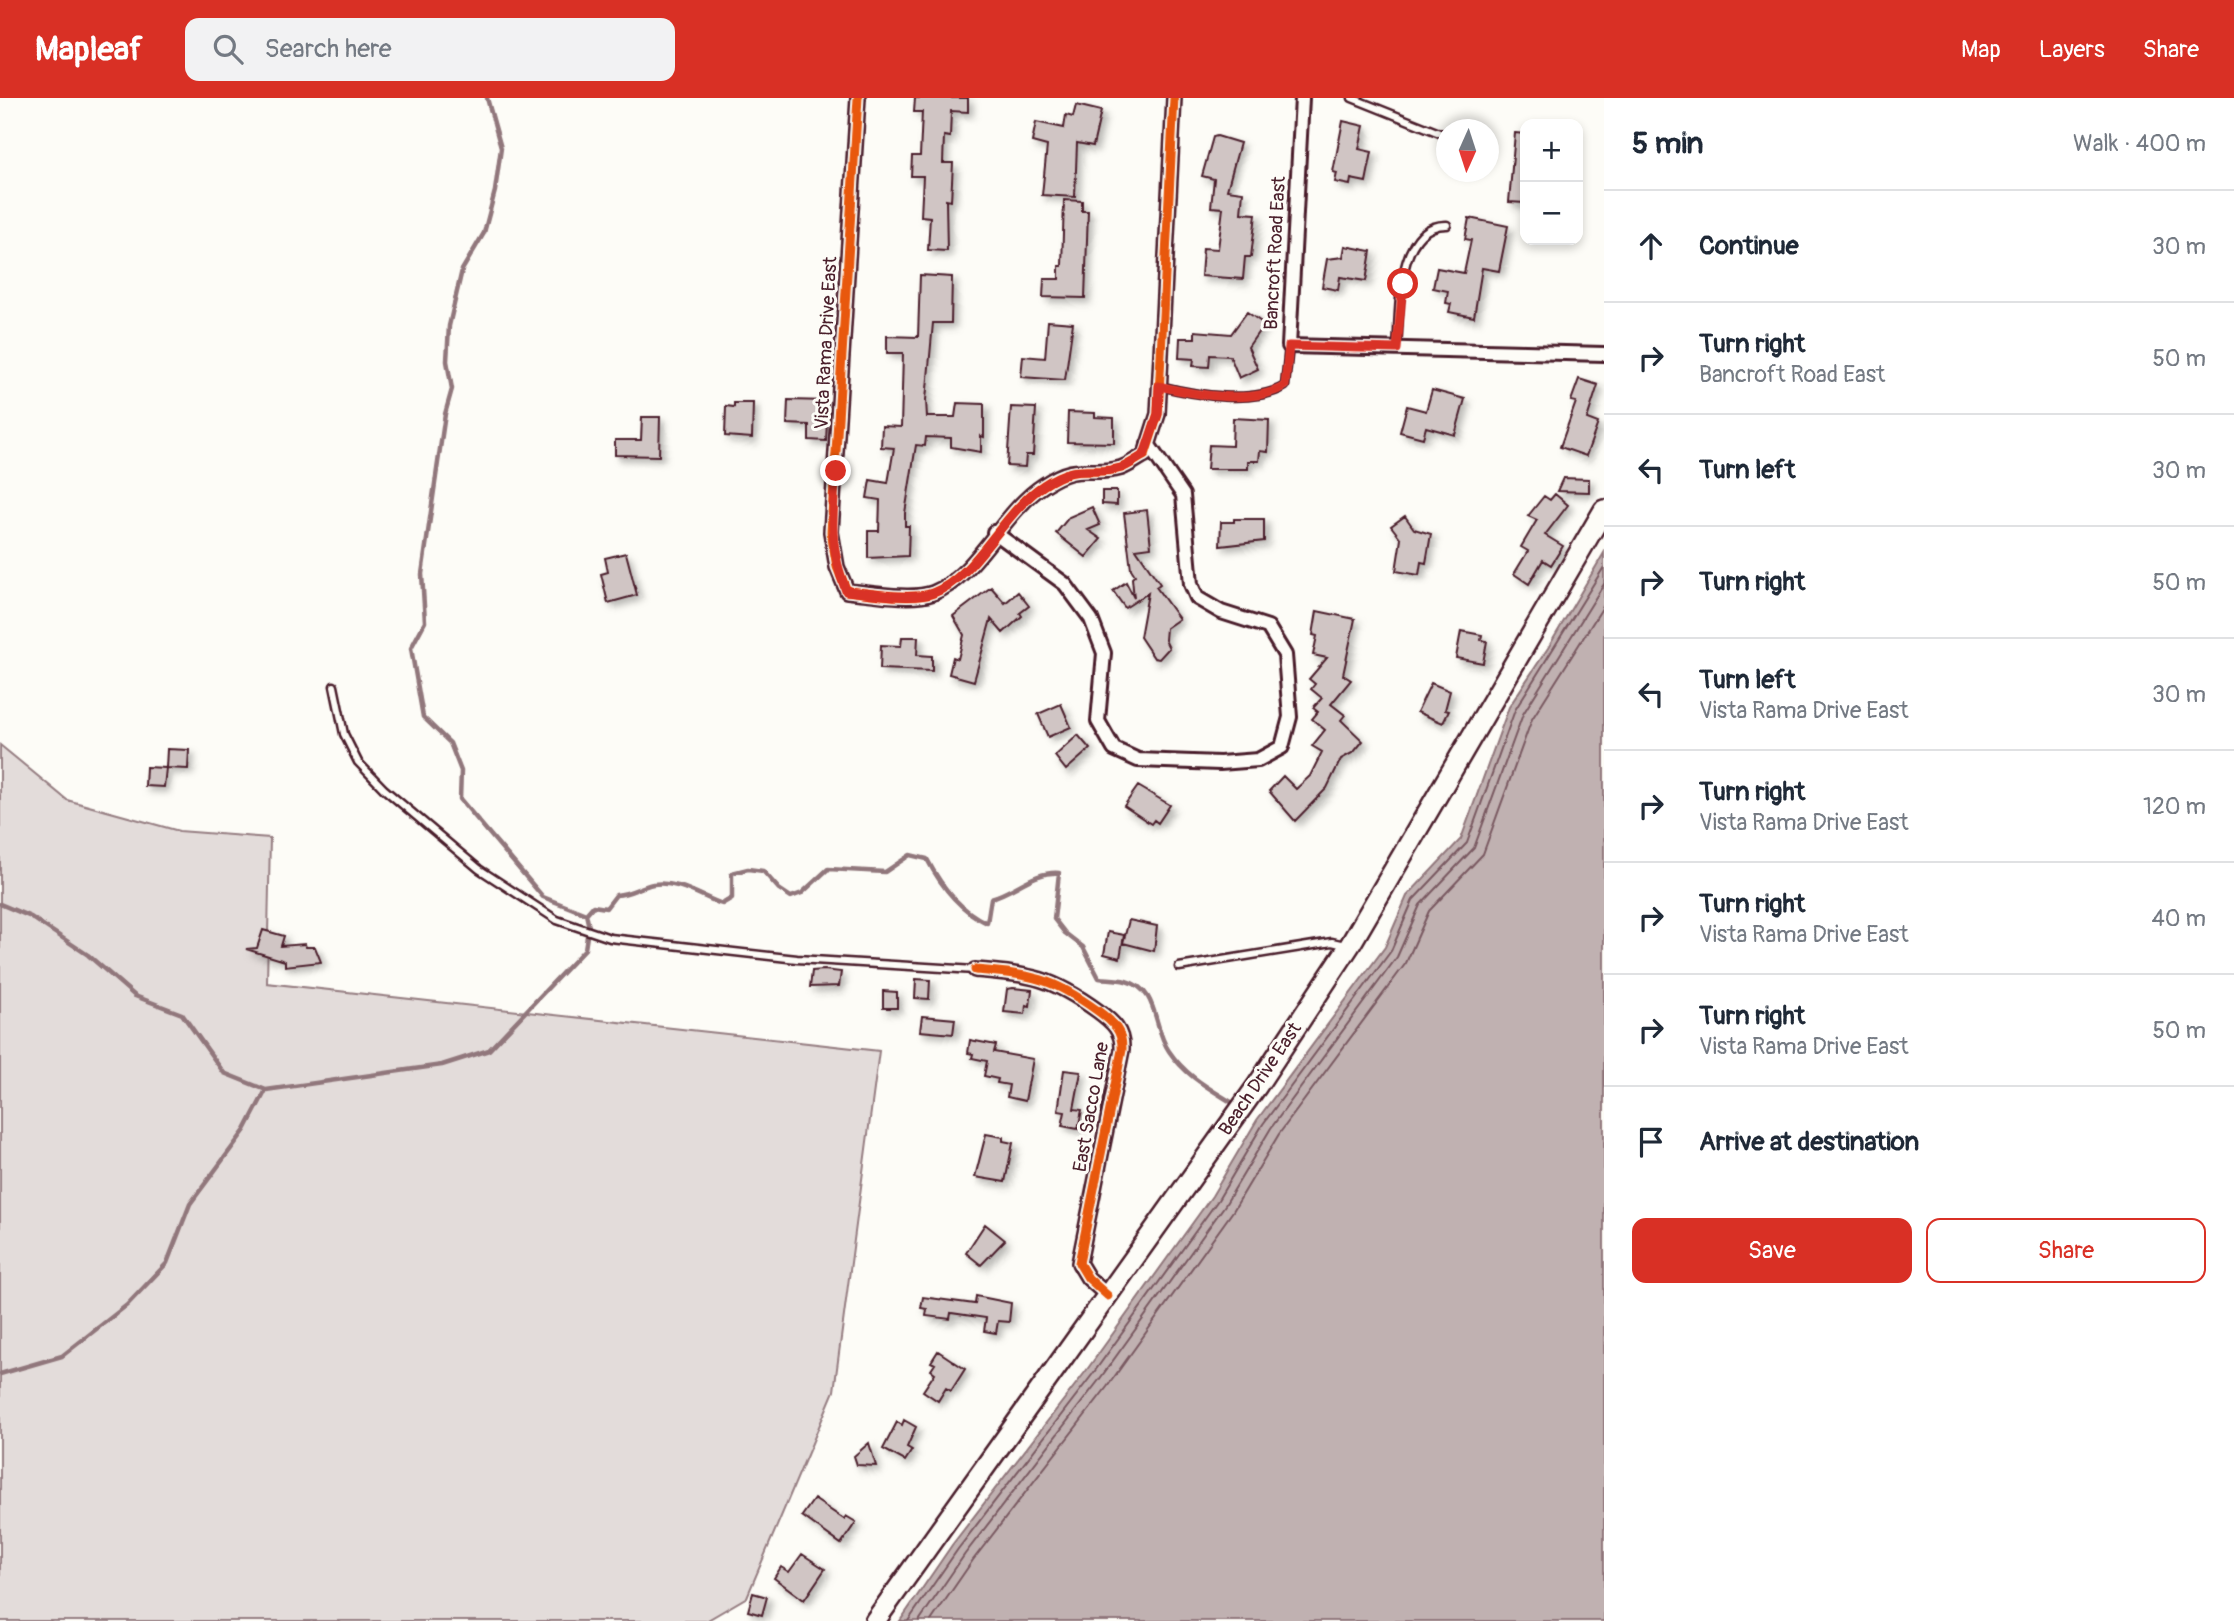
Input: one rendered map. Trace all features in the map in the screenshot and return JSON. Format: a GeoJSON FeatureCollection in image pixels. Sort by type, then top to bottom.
{"type":"FeatureCollection","features":[{"type":"Feature","properties":{"kind":"main road","name":"Beach Drive East"},"geometry":{"type":"LineString","coordinates":[[875,1621],[1257,1086],[1350,946],[1604,510]]}},
{"type":"Feature","properties":{"kind":"street","name":"Vista Rama Drive East"},"geometry":{"type":"LineString","coordinates":[[858,98],[831,532],[837,567],[846,591],[894,596],[932,593],[967,571],[994,532],[1041,486],[1069,470],[1120,468],[1144,455],[1148,444]]}},
{"type":"Feature","properties":{"kind":"street"},"geometry":{"type":"LineString","coordinates":[[994,532],[1065,583],[1091,619],[1104,653],[1098,722],[1114,749],[1138,760],[1220,762],[1258,760],[1282,747],[1290,717],[1285,655],[1268,627],[1221,612],[1198,598],[1191,584],[1183,495],[1148,444],[1158,414],[1174,98]]}},
{"type":"Feature","properties":{"kind":"street","name":"Bancroft Road East"},"geometry":{"type":"LineString","coordinates":[[1302,98],[1289,346],[1604,354]]}},
{"type":"Feature","properties":{"kind":"street","name":"East Sacco Lane"},"geometry":{"type":"LineString","coordinates":[[975,970],[1017,974],[1056,983],[1111,1021],[1119,1031],[1122,1050],[1079,1262],[1088,1278],[1108,1296]]}},
{"type":"Feature","properties":{"kind":"lane"},"geometry":{"type":"LineString","coordinates":[[1352,98],[1436,132]]}},
{"type":"Feature","properties":{"kind":"lane"},"geometry":{"type":"LineString","coordinates":[[1397,349],[1400,298],[1409,250],[1427,229],[1435,225],[1447,225]]}},
{"type":"Feature","properties":{"kind":"lane"},"geometry":{"type":"LineString","coordinates":[[1159,386],[1192,394],[1269,396],[1285,386],[1289,346]]}},
{"type":"Feature","properties":{"kind":"lane"},"geometry":{"type":"LineString","coordinates":[[334,686],[344,734],[358,762],[384,789],[479,869],[557,920],[610,938],[797,959],[975,970]]}},
{"type":"Feature","properties":{"kind":"lane"},"geometry":{"type":"LineString","coordinates":[[1179,967],[1332,942],[1350,946]]}},
{"type":"Feature","properties":{"kind":"shaded area"},"geometry":{"type":"Polygon","coordinates":[[[0,745],[67,800],[179,831],[270,838],[267,983],[879,1051],[834,1391],[747,1597],[706,1621],[0,1621],[0,745]]]}},
{"type":"Feature","properties":{"kind":"water"},"geometry":{"type":"Polygon","coordinates":[[[1604,553],[1604,1621],[900,1621],[952,1545],[1086,1371],[1212,1196],[1257,1120],[1385,947],[1407,896],[1461,839],[1509,707],[1548,648],[1604,553]]]}},
{"type":"Feature","properties":{"kind":"building"},"geometry":{"type":"Polygon","coordinates":[[[915,98],[968,98],[968,112],[951,111],[950,137],[944,136],[943,163],[953,163],[951,201],[946,200],[947,251],[928,250],[930,217],[921,216],[923,176],[911,176],[912,156],[920,156],[922,112],[914,112],[915,98]]]}},
{"type":"Feature","properties":{"kind":"building"},"geometry":{"type":"Polygon","coordinates":[[[1076,105],[1101,111],[1093,146],[1077,143],[1075,197],[1042,195],[1047,146],[1032,142],[1036,122],[1064,128],[1066,115],[1073,117],[1076,105]]]}},
{"type":"Feature","properties":{"kind":"building"},"geometry":{"type":"Polygon","coordinates":[[[1343,121],[1364,126],[1359,149],[1372,152],[1366,182],[1351,179],[1350,185],[1335,182],[1337,173],[1333,172],[1343,121]]]}},
{"type":"Feature","properties":{"kind":"building"},"geometry":{"type":"Polygon","coordinates":[[[1515,133],[1520,134],[1520,203],[1509,202],[1515,133]]]}},
{"type":"Feature","properties":{"kind":"building"},"geometry":{"type":"Polygon","coordinates":[[[1213,137],[1240,143],[1227,190],[1243,192],[1241,213],[1256,214],[1251,257],[1245,257],[1243,279],[1201,276],[1203,248],[1218,249],[1223,208],[1211,207],[1214,179],[1202,176],[1213,137]]]}},
{"type":"Feature","properties":{"kind":"building"},"geometry":{"type":"Polygon","coordinates":[[[1064,200],[1082,201],[1082,211],[1088,211],[1085,298],[1043,297],[1044,279],[1059,279],[1059,266],[1062,266],[1064,200]]]}},
{"type":"Feature","properties":{"kind":"building"},"geometry":{"type":"Polygon","coordinates":[[[1469,218],[1508,226],[1499,271],[1482,268],[1474,317],[1449,312],[1451,304],[1446,303],[1448,291],[1433,288],[1437,268],[1464,273],[1471,240],[1465,239],[1469,218]]]}},
{"type":"Feature","properties":{"kind":"building"},"geometry":{"type":"Polygon","coordinates":[[[1345,246],[1371,251],[1366,281],[1340,277],[1338,290],[1322,287],[1327,259],[1343,257],[1345,246]]]}},
{"type":"Feature","properties":{"kind":"building"},"geometry":{"type":"Polygon","coordinates":[[[920,275],[952,277],[951,323],[933,323],[927,417],[955,417],[957,403],[984,404],[984,437],[981,436],[981,452],[951,447],[951,438],[926,437],[925,446],[916,445],[905,513],[905,526],[909,526],[908,556],[868,558],[868,531],[879,531],[880,500],[867,498],[870,480],[888,483],[894,448],[881,447],[882,426],[901,427],[903,353],[887,353],[887,336],[918,337],[920,275]]]}},
{"type":"Feature","properties":{"kind":"building"},"geometry":{"type":"Polygon","coordinates":[[[1247,312],[1264,324],[1248,347],[1258,369],[1239,378],[1230,356],[1210,355],[1209,367],[1193,366],[1194,359],[1179,358],[1180,338],[1195,338],[1195,331],[1231,334],[1247,312]]]}},
{"type":"Feature","properties":{"kind":"building"},"geometry":{"type":"Polygon","coordinates":[[[1048,321],[1073,323],[1065,380],[1021,377],[1023,356],[1045,358],[1048,321]]]}},
{"type":"Feature","properties":{"kind":"building"},"geometry":{"type":"Polygon","coordinates":[[[1579,379],[1598,385],[1587,419],[1598,423],[1586,456],[1560,447],[1576,402],[1571,401],[1579,379]]]}},
{"type":"Feature","properties":{"kind":"building"},"geometry":{"type":"Polygon","coordinates":[[[1432,390],[1465,399],[1455,435],[1426,427],[1423,438],[1400,432],[1407,406],[1426,411],[1432,390]]]}},
{"type":"Feature","properties":{"kind":"building"},"geometry":{"type":"Polygon","coordinates":[[[788,400],[828,401],[826,441],[809,440],[809,425],[787,424],[788,400]]]}},
{"type":"Feature","properties":{"kind":"building"},"geometry":{"type":"Polygon","coordinates":[[[734,403],[753,403],[752,438],[725,436],[726,406],[734,407],[734,403]]]}},
{"type":"Feature","properties":{"kind":"building"},"geometry":{"type":"Polygon","coordinates":[[[1011,407],[1036,408],[1033,455],[1026,455],[1025,467],[1007,466],[1011,407]]]}},
{"type":"Feature","properties":{"kind":"building"},"geometry":{"type":"Polygon","coordinates":[[[1068,412],[1095,413],[1095,417],[1114,418],[1114,443],[1067,442],[1068,412]]]}},
{"type":"Feature","properties":{"kind":"building"},"geometry":{"type":"Polygon","coordinates":[[[642,417],[660,417],[659,456],[615,455],[615,440],[641,440],[642,417]]]}},
{"type":"Feature","properties":{"kind":"building"},"geometry":{"type":"Polygon","coordinates":[[[1233,418],[1269,420],[1268,452],[1260,451],[1259,461],[1248,461],[1248,469],[1207,469],[1209,445],[1232,446],[1233,418]]]}},
{"type":"Feature","properties":{"kind":"building"},"geometry":{"type":"Polygon","coordinates":[[[1563,478],[1589,479],[1589,492],[1557,491],[1563,478]]]}},
{"type":"Feature","properties":{"kind":"building"},"geometry":{"type":"Polygon","coordinates":[[[1102,491],[1117,491],[1117,505],[1102,504],[1102,491]]]}},
{"type":"Feature","properties":{"kind":"building"},"geometry":{"type":"Polygon","coordinates":[[[1555,494],[1568,505],[1545,535],[1563,546],[1551,565],[1543,560],[1529,584],[1514,574],[1528,551],[1521,547],[1537,520],[1528,516],[1544,496],[1550,500],[1555,494]]]}},
{"type":"Feature","properties":{"kind":"building"},"geometry":{"type":"Polygon","coordinates":[[[1092,507],[1100,525],[1088,530],[1101,539],[1086,557],[1056,533],[1069,517],[1092,507]]]}},
{"type":"Feature","properties":{"kind":"building"},"geometry":{"type":"Polygon","coordinates":[[[1147,510],[1151,547],[1136,549],[1160,584],[1156,587],[1179,619],[1166,628],[1165,640],[1169,648],[1159,659],[1154,658],[1140,637],[1148,593],[1125,608],[1113,591],[1126,582],[1134,598],[1132,578],[1135,575],[1131,569],[1124,513],[1147,510]]]}},
{"type":"Feature","properties":{"kind":"building"},"geometry":{"type":"Polygon","coordinates":[[[1405,516],[1414,529],[1431,534],[1426,563],[1421,562],[1419,575],[1396,571],[1401,539],[1391,526],[1405,516]]]}},
{"type":"Feature","properties":{"kind":"building"},"geometry":{"type":"Polygon","coordinates":[[[1234,519],[1264,519],[1264,541],[1220,546],[1221,522],[1234,522],[1234,519]]]}},
{"type":"Feature","properties":{"kind":"building"},"geometry":{"type":"Polygon","coordinates":[[[626,553],[637,595],[608,603],[601,574],[608,572],[605,558],[626,553]]]}},
{"type":"Feature","properties":{"kind":"building"},"geometry":{"type":"Polygon","coordinates":[[[991,587],[1005,603],[1018,592],[1029,606],[1003,633],[991,619],[974,681],[949,674],[953,657],[958,659],[964,635],[953,616],[991,587]]]}},
{"type":"Feature","properties":{"kind":"building"},"geometry":{"type":"Polygon","coordinates":[[[1317,611],[1355,619],[1343,675],[1351,680],[1331,704],[1345,715],[1341,720],[1363,741],[1354,752],[1341,759],[1327,788],[1295,821],[1269,791],[1283,776],[1296,789],[1310,776],[1322,752],[1312,746],[1325,730],[1312,719],[1318,712],[1313,708],[1322,698],[1311,689],[1315,684],[1309,679],[1327,658],[1313,655],[1317,636],[1313,635],[1317,611]]]}},
{"type":"Feature","properties":{"kind":"building"},"geometry":{"type":"Polygon","coordinates":[[[1461,631],[1482,635],[1481,640],[1487,641],[1483,663],[1456,658],[1461,631]]]}},
{"type":"Feature","properties":{"kind":"building"},"geometry":{"type":"Polygon","coordinates":[[[902,637],[918,637],[917,655],[932,656],[932,671],[880,669],[881,645],[901,646],[902,637]]]}},
{"type":"Feature","properties":{"kind":"building"},"geometry":{"type":"Polygon","coordinates":[[[1431,683],[1450,691],[1445,710],[1449,711],[1443,723],[1417,712],[1431,683]]]}},
{"type":"Feature","properties":{"kind":"building"},"geometry":{"type":"Polygon","coordinates":[[[1061,704],[1071,727],[1048,737],[1038,714],[1061,704]]]}},
{"type":"Feature","properties":{"kind":"building"},"geometry":{"type":"Polygon","coordinates":[[[1078,735],[1090,749],[1066,770],[1055,756],[1078,735]]]}},
{"type":"Feature","properties":{"kind":"building"},"geometry":{"type":"Polygon","coordinates":[[[167,749],[189,750],[188,769],[166,768],[167,749]]]}},
{"type":"Feature","properties":{"kind":"building"},"geometry":{"type":"Polygon","coordinates":[[[146,767],[166,768],[164,787],[145,786],[146,767]]]}},
{"type":"Feature","properties":{"kind":"building"},"geometry":{"type":"Polygon","coordinates":[[[1138,786],[1170,805],[1158,823],[1154,820],[1151,824],[1124,806],[1138,786]]]}},
{"type":"Feature","properties":{"kind":"building"},"geometry":{"type":"Polygon","coordinates":[[[1129,920],[1157,926],[1154,951],[1123,943],[1129,920]]]}},
{"type":"Feature","properties":{"kind":"building"},"geometry":{"type":"Polygon","coordinates":[[[263,930],[284,936],[281,946],[305,944],[306,947],[315,947],[321,962],[285,966],[285,961],[246,949],[257,948],[263,930]]]}},
{"type":"Feature","properties":{"kind":"building"},"geometry":{"type":"Polygon","coordinates":[[[1108,932],[1124,935],[1120,958],[1104,954],[1108,932]]]}},
{"type":"Feature","properties":{"kind":"building"},"geometry":{"type":"Polygon","coordinates":[[[812,971],[841,972],[839,986],[810,987],[812,971]]]}},
{"type":"Feature","properties":{"kind":"building"},"geometry":{"type":"Polygon","coordinates":[[[916,979],[930,980],[929,999],[915,998],[916,979]]]}},
{"type":"Feature","properties":{"kind":"building"},"geometry":{"type":"Polygon","coordinates":[[[1007,989],[1032,990],[1030,1006],[1026,1005],[1025,1014],[1004,1012],[1007,989]]]}},
{"type":"Feature","properties":{"kind":"building"},"geometry":{"type":"Polygon","coordinates":[[[883,991],[897,992],[897,1008],[883,1008],[883,991]]]}},
{"type":"Feature","properties":{"kind":"building"},"geometry":{"type":"Polygon","coordinates":[[[922,1016],[955,1019],[953,1034],[920,1031],[922,1016]]]}},
{"type":"Feature","properties":{"kind":"building"},"geometry":{"type":"Polygon","coordinates":[[[970,1040],[996,1045],[994,1052],[1033,1059],[1025,1101],[1007,1097],[1009,1085],[997,1083],[998,1079],[984,1076],[987,1061],[972,1058],[973,1054],[968,1053],[970,1040]]]}},
{"type":"Feature","properties":{"kind":"building"},"geometry":{"type":"Polygon","coordinates":[[[1064,1070],[1081,1072],[1074,1109],[1082,1110],[1078,1129],[1062,1126],[1065,1112],[1058,1111],[1064,1070]]]}},
{"type":"Feature","properties":{"kind":"building"},"geometry":{"type":"Polygon","coordinates":[[[986,1134],[1003,1137],[1003,1141],[1013,1143],[1005,1182],[975,1177],[986,1134]]]}},
{"type":"Feature","properties":{"kind":"building"},"geometry":{"type":"Polygon","coordinates":[[[985,1224],[1005,1240],[981,1265],[966,1253],[985,1224]]]}},
{"type":"Feature","properties":{"kind":"building"},"geometry":{"type":"Polygon","coordinates":[[[976,1296],[1011,1303],[1009,1322],[998,1321],[996,1333],[984,1331],[986,1318],[951,1313],[950,1319],[926,1316],[927,1309],[921,1308],[923,1297],[975,1304],[976,1296]]]}},
{"type":"Feature","properties":{"kind":"building"},"geometry":{"type":"Polygon","coordinates":[[[938,1351],[965,1369],[951,1391],[946,1388],[938,1401],[923,1391],[935,1373],[931,1370],[935,1364],[931,1362],[938,1351]]]}},
{"type":"Feature","properties":{"kind":"building"},"geometry":{"type":"Polygon","coordinates":[[[904,1420],[916,1427],[907,1447],[912,1450],[905,1461],[883,1449],[897,1422],[902,1425],[904,1420]]]}},
{"type":"Feature","properties":{"kind":"building"},"geometry":{"type":"Polygon","coordinates":[[[869,1443],[876,1466],[857,1465],[854,1456],[869,1443]]]}},
{"type":"Feature","properties":{"kind":"building"},"geometry":{"type":"Polygon","coordinates":[[[814,1499],[844,1519],[846,1516],[856,1522],[841,1544],[802,1516],[814,1499]]]}},
{"type":"Feature","properties":{"kind":"building"},"geometry":{"type":"Polygon","coordinates":[[[802,1554],[825,1569],[804,1600],[774,1578],[781,1567],[789,1572],[802,1554]]]}},
{"type":"Feature","properties":{"kind":"building"},"geometry":{"type":"Polygon","coordinates":[[[753,1593],[767,1597],[762,1615],[748,1611],[753,1593]]]}},
{"type":"Feature","properties":{"kind":"waterway"},"geometry":{"type":"LineString","coordinates":[[487,98],[501,148],[495,191],[484,233],[462,270],[449,326],[447,361],[452,389],[445,414],[422,574],[425,622],[411,648],[423,717],[450,743],[461,771],[460,799],[543,897],[586,914]]}},
{"type":"Feature","properties":{"kind":"waterway"},"geometry":{"type":"LineString","coordinates":[[589,927],[586,914],[593,906],[606,908],[616,895],[653,884],[680,886],[722,904],[732,898],[732,873],[748,869],[763,871],[779,889],[791,897],[802,893],[828,869],[885,872],[910,855],[927,859],[952,896],[977,918],[987,923],[991,898],[1032,878],[1059,873],[1054,919],[1065,933],[1083,947],[1099,978],[1126,981],[1145,992],[1164,1041],[1175,1059],[1197,1080],[1231,1102]]}},
{"type":"Feature","properties":{"kind":"waterway"},"geometry":{"type":"LineString","coordinates":[[0,904],[31,917],[88,955],[135,996],[182,1014],[224,1073],[266,1090],[442,1065],[489,1050],[585,949],[587,936]]}},
{"type":"Feature","properties":{"kind":"waterway"},"geometry":{"type":"LineString","coordinates":[[0,1374],[62,1356],[127,1305],[167,1263],[190,1204],[245,1130],[266,1090]]}},
{"type":"Feature","properties":{"kind":"cycle path"},"geometry":{"type":"LineString","coordinates":[[858,98],[831,532],[837,567],[847,591],[902,596],[933,593],[949,585],[963,573],[1015,511],[1029,497],[1056,478],[1076,471],[1121,468],[1145,455],[1158,414],[1174,98]]}},
{"type":"Feature","properties":{"kind":"cycle path"},"geometry":{"type":"LineString","coordinates":[[975,970],[1026,976],[1053,984],[1098,1011],[1119,1032],[1122,1050],[1079,1263],[1088,1278],[1108,1296]]}},
{"type":"Feature","properties":{"kind":"route"},"geometry":{"type":"LineString","coordinates":[[836,471],[831,532],[837,567],[846,591],[894,596],[932,593],[967,571],[994,532],[1041,486],[1069,470],[1120,468],[1144,455],[1158,414],[1159,386],[1192,394],[1269,396],[1285,386],[1289,346],[1397,349],[1403,284]]}}]}
